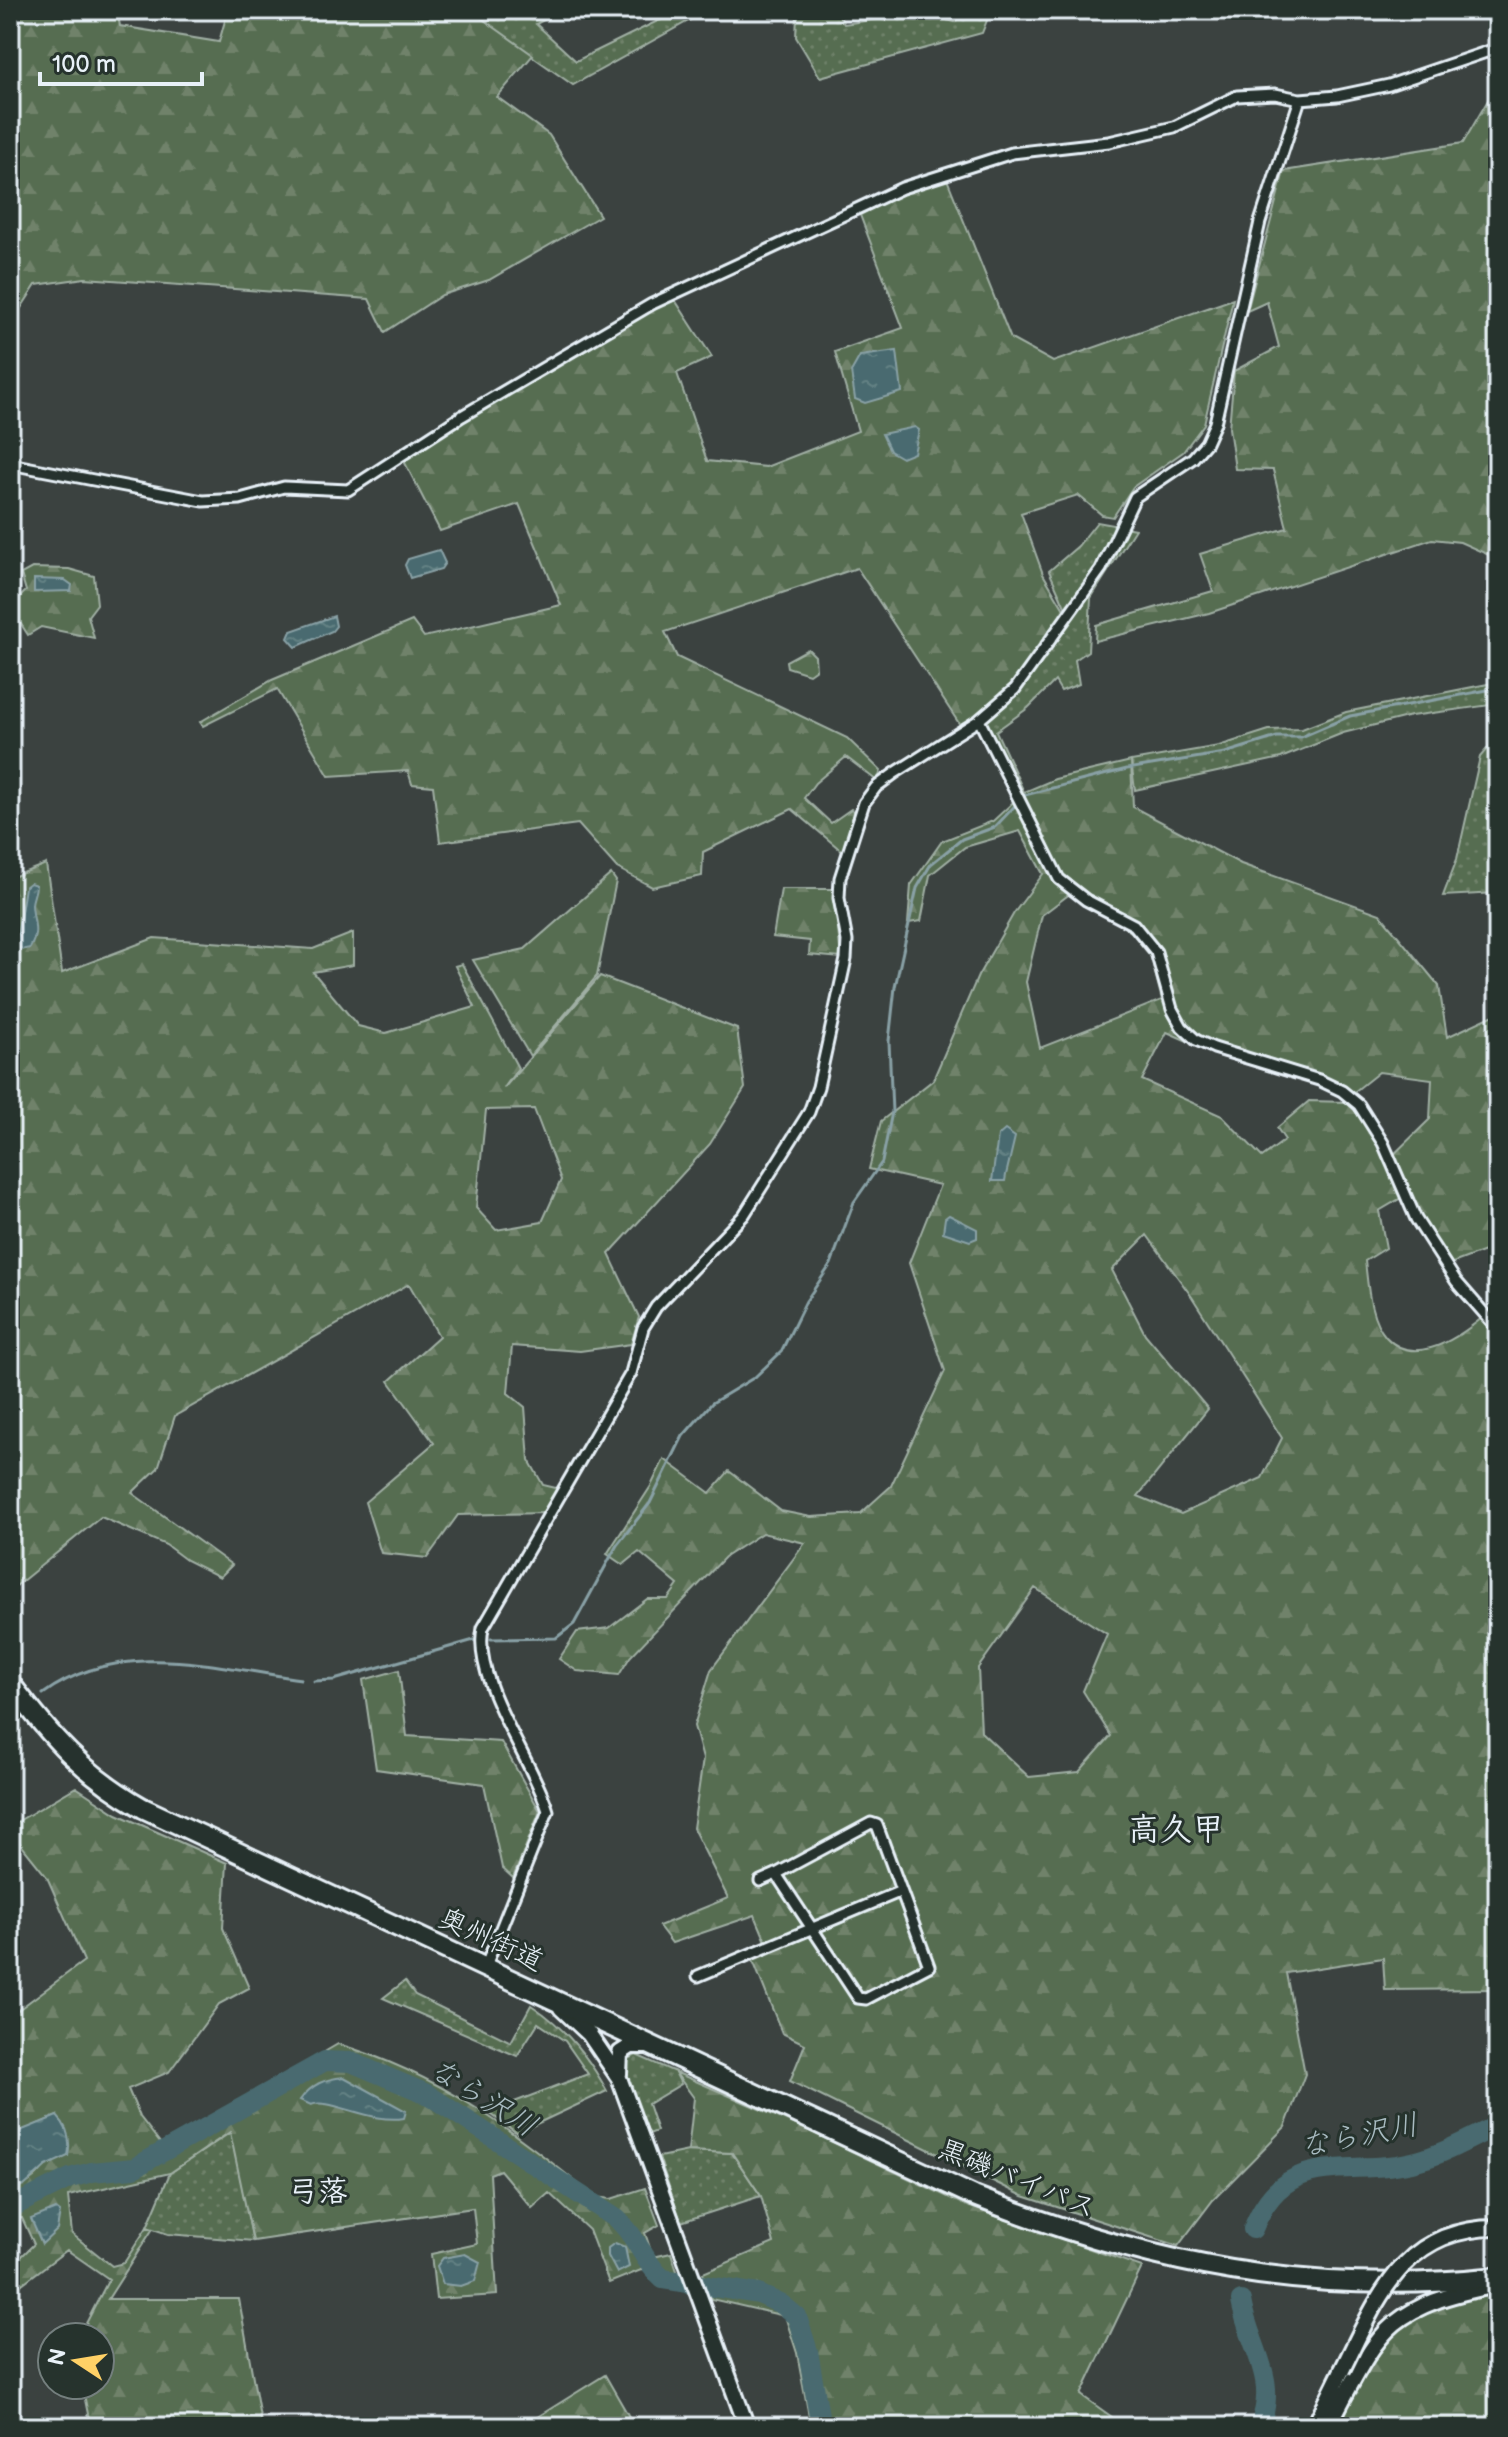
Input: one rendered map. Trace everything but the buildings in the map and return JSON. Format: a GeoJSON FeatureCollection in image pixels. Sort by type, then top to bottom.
{"type":"FeatureCollection","features":[{"type":"Feature","properties":{"kind":"highway","name":"奥州街道"},"geometry":{"type":"LineString","coordinates":[[10,1683],[57,1744],[108,1788],[239,1855],[548,1997]]}},
{"type":"Feature","properties":{"kind":"highway","name":"黒磯バイパス"},"geometry":{"type":"LineString","coordinates":[[548,1997],[974,2196],[1043,2223],[1157,2257],[1256,2275],[1368,2283],[1498,2277]]}},
{"type":"Feature","properties":{"kind":"main road","name":"奥州街道"},"geometry":{"type":"LineString","coordinates":[[548,1997],[589,2034],[619,2078],[747,2427]]}},
{"type":"Feature","properties":{"kind":"main road"},"geometry":{"type":"LineString","coordinates":[[619,2078],[620,2053],[631,2046],[648,2046]]}},
{"type":"Feature","properties":{"kind":"main road"},"geometry":{"type":"LineString","coordinates":[[1314,2427],[1381,2294],[1403,2263],[1449,2234],[1498,2228]]}},
{"type":"Feature","properties":{"kind":"main road"},"geometry":{"type":"LineString","coordinates":[[1328,2427],[1365,2359],[1392,2323],[1423,2304],[1498,2285]]}},
{"type":"Feature","properties":{"kind":"street"},"geometry":{"type":"LineString","coordinates":[[10,464],[203,501],[240,499],[284,487],[348,490],[510,386],[652,304],[902,188],[1012,153],[1109,142],[1174,127],[1237,96],[1275,94],[1300,99],[1389,85],[1498,48]]}},
{"type":"Feature","properties":{"kind":"street"},"geometry":{"type":"LineString","coordinates":[[485,1968],[548,1811],[510,1734],[487,1669],[482,1646],[483,1628],[631,1373],[643,1328],[656,1307],[744,1215],[809,1112],[818,1087],[846,959],[847,941],[839,898],[840,878],[864,803],[876,787],[979,720],[1025,678],[1101,569],[1135,497],[1178,471],[1206,443],[1215,423],[1260,222],[1300,99]]}},
{"type":"Feature","properties":{"kind":"street"},"geometry":{"type":"LineString","coordinates":[[979,720],[1059,879],[1086,900],[1134,925],[1156,952],[1172,1009],[1182,1027],[1196,1040],[1214,1048],[1319,1080],[1342,1091],[1359,1105],[1383,1143],[1416,1219],[1456,1281],[1498,1329]]}},
{"type":"Feature","properties":{"kind":"street"},"geometry":{"type":"LineString","coordinates":[[760,1881],[871,1823],[877,1825],[899,1892],[929,1966],[866,1999],[858,1998],[776,1874]]}},
{"type":"Feature","properties":{"kind":"street"},"geometry":{"type":"LineString","coordinates":[[698,1976],[899,1892]]}},
{"type":"Feature","properties":{"kind":"green space"},"geometry":{"type":"Polygon","coordinates":[[[10,10],[117,10],[120,26],[219,42],[228,10],[470,10],[533,55],[497,97],[549,135],[600,216],[489,280],[442,295],[385,332],[369,299],[85,278],[36,285],[10,325],[10,10]]]}},
{"type":"Feature","properties":{"kind":"green space"},"geometry":{"type":"Polygon","coordinates":[[[490,10],[562,10],[536,24],[576,61],[680,10],[708,10],[573,85],[475,16],[490,10]]]}},
{"type":"Feature","properties":{"kind":"green space"},"geometry":{"type":"Polygon","coordinates":[[[789,10],[836,10],[844,24],[919,13],[955,22],[962,10],[991,10],[982,33],[820,77],[796,37],[797,15],[789,10]]]}},
{"type":"Feature","properties":{"kind":"green space"},"geometry":{"type":"Polygon","coordinates":[[[1498,83],[1498,554],[1491,556],[1460,542],[1432,539],[1209,613],[1095,641],[1096,625],[1213,591],[1200,554],[1287,528],[1273,470],[1235,469],[1229,428],[1234,371],[1279,347],[1267,302],[1247,311],[1284,171],[1463,143],[1498,83]]]}},
{"type":"Feature","properties":{"kind":"green space"},"geometry":{"type":"Polygon","coordinates":[[[947,179],[1011,339],[1053,362],[1233,299],[1204,424],[1183,452],[1133,487],[1113,517],[1102,515],[1078,495],[1021,513],[1043,574],[1065,611],[1007,691],[978,718],[962,728],[857,568],[665,632],[677,657],[847,738],[881,771],[877,781],[846,757],[815,783],[804,798],[831,823],[851,809],[855,812],[843,852],[792,809],[703,852],[702,876],[652,887],[617,868],[578,824],[440,842],[433,786],[412,784],[408,771],[329,776],[277,689],[203,726],[200,722],[272,680],[412,621],[424,637],[561,605],[519,504],[440,531],[404,461],[470,415],[648,310],[675,300],[712,357],[677,373],[707,461],[766,467],[858,431],[835,352],[903,328],[860,215],[902,192],[947,179]]]}},
{"type":"Feature","properties":{"kind":"green space"},"geometry":{"type":"Polygon","coordinates":[[[1097,522],[1135,529],[1091,598],[1088,651],[1075,660],[1079,684],[1061,691],[1055,681],[1028,708],[996,731],[1024,792],[1014,800],[977,727],[1014,685],[1067,611],[1049,571],[1078,546],[1097,522]]]}},
{"type":"Feature","properties":{"kind":"green space"},"geometry":{"type":"Polygon","coordinates":[[[32,568],[69,569],[94,576],[97,604],[88,616],[94,638],[41,627],[28,635],[10,607],[26,591],[21,574],[32,568]]]}},
{"type":"Feature","properties":{"kind":"green space"},"geometry":{"type":"Polygon","coordinates":[[[808,649],[815,656],[816,669],[809,674],[787,667],[786,661],[808,649]]]}},
{"type":"Feature","properties":{"kind":"green space"},"geometry":{"type":"Polygon","coordinates":[[[1498,682],[1498,704],[1411,716],[1343,733],[1281,758],[1135,790],[1131,761],[1219,746],[1269,730],[1302,729],[1346,712],[1498,682]]]}},
{"type":"Feature","properties":{"kind":"green space"},"geometry":{"type":"Polygon","coordinates":[[[1498,736],[1498,893],[1443,896],[1457,859],[1480,757],[1498,736]]]}},
{"type":"Feature","properties":{"kind":"green space"},"geometry":{"type":"Polygon","coordinates":[[[1131,761],[1133,807],[1241,864],[1380,914],[1439,986],[1447,1037],[1498,1013],[1498,1246],[1442,1267],[1403,1197],[1379,1211],[1386,1248],[1365,1261],[1370,1301],[1376,1320],[1386,1337],[1399,1347],[1414,1350],[1445,1343],[1475,1324],[1498,1304],[1498,1563],[1488,1573],[1498,1583],[1498,1989],[1385,1990],[1383,1958],[1286,1973],[1305,2074],[1285,2127],[1213,2200],[1178,2246],[1023,2196],[790,2081],[805,2044],[782,2033],[752,1958],[770,1951],[755,1915],[672,1943],[659,1926],[728,1898],[693,1828],[703,1759],[694,1726],[711,1670],[805,1543],[762,1533],[725,1557],[630,1657],[619,1675],[577,1671],[559,1659],[577,1632],[609,1628],[647,1599],[668,1599],[678,1585],[639,1552],[623,1565],[607,1554],[651,1486],[664,1459],[710,1493],[729,1471],[781,1511],[811,1517],[860,1514],[891,1486],[945,1371],[909,1263],[940,1185],[869,1169],[881,1121],[933,1080],[978,976],[1014,913],[1043,874],[1020,831],[965,847],[930,875],[921,921],[908,923],[911,885],[942,841],[993,821],[1024,792],[1055,779],[1131,761]],[[1071,893],[1042,915],[1026,982],[1040,1048],[1162,1000],[1151,957],[1131,932],[1071,893]],[[1167,1032],[1142,1080],[1222,1116],[1262,1157],[1285,1140],[1277,1128],[1309,1101],[1347,1102],[1370,1127],[1385,1163],[1430,1119],[1432,1079],[1379,1072],[1354,1092],[1192,1043],[1167,1032]],[[1147,1235],[1112,1270],[1145,1334],[1208,1409],[1138,1496],[1181,1514],[1262,1478],[1282,1438],[1192,1297],[1147,1235]],[[1035,1588],[978,1668],[981,1732],[1029,1777],[1079,1772],[1111,1736],[1083,1691],[1107,1634],[1035,1588]]]}},
{"type":"Feature","properties":{"kind":"green space"},"geometry":{"type":"Polygon","coordinates":[[[46,864],[62,973],[154,938],[313,949],[353,933],[353,965],[313,972],[358,1026],[386,1033],[475,1007],[455,966],[462,964],[518,1068],[504,1088],[600,976],[737,1029],[745,1088],[710,1144],[609,1254],[639,1317],[631,1344],[580,1351],[512,1346],[508,1393],[525,1407],[529,1460],[543,1485],[560,1489],[546,1513],[458,1515],[427,1558],[381,1553],[365,1502],[434,1443],[389,1381],[439,1336],[409,1284],[175,1416],[158,1468],[132,1493],[232,1565],[220,1577],[186,1560],[166,1545],[101,1517],[10,1591],[10,878],[46,864]],[[534,1109],[486,1110],[476,1208],[496,1230],[542,1222],[561,1180],[534,1109]]]}},
{"type":"Feature","properties":{"kind":"green space"},"geometry":{"type":"Polygon","coordinates":[[[611,874],[616,881],[597,976],[530,1056],[473,960],[525,949],[611,874]]]}},
{"type":"Feature","properties":{"kind":"green space"},"geometry":{"type":"Polygon","coordinates":[[[781,889],[834,889],[841,958],[809,955],[810,941],[773,937],[781,889]]]}},
{"type":"Feature","properties":{"kind":"green space"},"geometry":{"type":"Polygon","coordinates":[[[399,1670],[407,1736],[501,1742],[540,1811],[513,1878],[502,1868],[484,1784],[376,1769],[363,1680],[399,1670]]]}},
{"type":"Feature","properties":{"kind":"green space"},"geometry":{"type":"Polygon","coordinates":[[[76,1787],[117,1814],[227,1863],[223,1928],[249,1988],[219,2004],[169,2072],[128,2089],[140,2117],[161,2144],[178,2138],[338,2044],[375,2056],[443,2088],[505,2127],[595,2197],[611,2199],[645,2188],[659,2225],[645,2233],[653,2257],[671,2253],[678,2274],[641,2270],[609,2283],[589,2230],[549,2193],[532,2208],[500,2170],[490,2174],[497,2295],[436,2299],[431,2254],[477,2244],[473,2208],[253,2241],[230,2132],[170,2173],[68,2196],[72,2234],[112,2266],[124,2263],[147,2227],[152,2230],[108,2299],[239,2299],[261,2423],[271,2427],[86,2427],[89,2419],[85,2401],[116,2401],[116,2321],[87,2321],[109,2279],[67,2250],[10,2293],[10,2268],[34,2244],[22,2218],[10,2219],[10,2190],[23,2185],[41,2171],[57,2116],[10,2136],[10,2016],[84,1961],[47,1877],[10,1831],[10,1826],[76,1787]]]}},
{"type":"Feature","properties":{"kind":"green space"},"geometry":{"type":"Polygon","coordinates":[[[405,1981],[415,1995],[511,2042],[531,2005],[575,2043],[607,2091],[517,2133],[488,2112],[588,2074],[565,2041],[538,2023],[517,2056],[383,1998],[405,1981]]]}},
{"type":"Feature","properties":{"kind":"green space"},"geometry":{"type":"Polygon","coordinates":[[[636,2055],[675,2072],[681,2084],[648,2104],[657,2131],[649,2134],[629,2083],[625,2061],[636,2055]]]}},
{"type":"Feature","properties":{"kind":"green space"},"geometry":{"type":"Polygon","coordinates":[[[675,2072],[965,2205],[1142,2267],[1081,2395],[1112,2417],[1106,2427],[811,2427],[797,2353],[785,2316],[711,2299],[703,2273],[774,2243],[761,2196],[732,2153],[688,2151],[694,2098],[675,2072]]]}},
{"type":"Feature","properties":{"kind":"green space"},"geometry":{"type":"Polygon","coordinates":[[[231,2132],[253,2241],[168,2234],[147,2227],[170,2173],[231,2132]]]}},
{"type":"Feature","properties":{"kind":"green space"},"geometry":{"type":"Polygon","coordinates":[[[688,2151],[732,2153],[761,2196],[681,2222],[659,2157],[688,2151]]]}},
{"type":"Feature","properties":{"kind":"green space"},"geometry":{"type":"Polygon","coordinates":[[[1498,2294],[1498,2427],[1339,2427],[1367,2371],[1396,2333],[1436,2308],[1498,2294]]]}},
{"type":"Feature","properties":{"kind":"green space"},"geometry":{"type":"Polygon","coordinates":[[[605,2375],[635,2427],[501,2427],[505,2417],[526,2424],[605,2375]]]}},
{"type":"Feature","properties":{"kind":"water"},"geometry":{"type":"Polygon","coordinates":[[[897,351],[902,392],[865,403],[855,399],[851,372],[860,356],[897,351]]]}},
{"type":"Feature","properties":{"kind":"water"},"geometry":{"type":"Polygon","coordinates":[[[915,427],[919,430],[914,453],[902,458],[890,451],[882,434],[915,427]]]}},
{"type":"Feature","properties":{"kind":"water"},"geometry":{"type":"Polygon","coordinates":[[[439,550],[445,563],[441,569],[410,578],[405,565],[408,559],[439,550]]]}},
{"type":"Feature","properties":{"kind":"water"},"geometry":{"type":"Polygon","coordinates":[[[34,579],[65,580],[72,585],[71,591],[34,592],[34,579]]]}},
{"type":"Feature","properties":{"kind":"water"},"geometry":{"type":"Polygon","coordinates":[[[334,616],[336,626],[332,631],[296,647],[288,638],[291,631],[334,616]]]}},
{"type":"Feature","properties":{"kind":"water"},"geometry":{"type":"Polygon","coordinates":[[[30,883],[36,885],[32,905],[35,936],[30,948],[21,950],[16,944],[25,887],[30,883]]]}},
{"type":"Feature","properties":{"kind":"water"},"geometry":{"type":"Polygon","coordinates":[[[1005,1130],[1015,1137],[1005,1181],[992,1181],[998,1136],[1005,1130]]]}},
{"type":"Feature","properties":{"kind":"water"},"geometry":{"type":"Polygon","coordinates":[[[949,1215],[977,1229],[977,1238],[970,1241],[943,1232],[945,1218],[949,1215]]]}},
{"type":"Feature","properties":{"kind":"water"},"geometry":{"type":"Polygon","coordinates":[[[344,2077],[406,2111],[404,2118],[378,2117],[328,2104],[311,2105],[300,2100],[319,2083],[344,2077]]]}},
{"type":"Feature","properties":{"kind":"water"},"geometry":{"type":"Polygon","coordinates":[[[57,2116],[68,2134],[68,2156],[46,2166],[24,2186],[10,2190],[10,2135],[57,2116]]]}},
{"type":"Feature","properties":{"kind":"water"},"geometry":{"type":"Polygon","coordinates":[[[56,2209],[60,2212],[57,2230],[42,2244],[31,2219],[56,2209]]]}},
{"type":"Feature","properties":{"kind":"water"},"geometry":{"type":"Polygon","coordinates":[[[615,2243],[625,2247],[629,2267],[617,2273],[608,2256],[608,2248],[615,2243]]]}},
{"type":"Feature","properties":{"kind":"water"},"geometry":{"type":"Polygon","coordinates":[[[465,2254],[480,2262],[475,2281],[461,2286],[443,2284],[437,2266],[443,2258],[465,2254]]]}},
{"type":"Feature","properties":{"kind":"waterway"},"geometry":{"type":"LineString","coordinates":[[491,1639],[556,1638],[574,1624],[617,1545],[650,1503],[683,1436],[712,1403],[755,1377],[781,1352],[806,1301],[831,1264],[854,1202],[882,1162],[892,1112],[889,1041],[895,987],[917,888],[931,864],[962,839],[995,827],[1025,795],[1127,769],[1225,753],[1277,737],[1301,737],[1350,716],[1498,688]]}},
{"type":"Feature","properties":{"kind":"waterway"},"geometry":{"type":"LineString","coordinates":[[314,1681],[334,1680],[474,1640]]}},
{"type":"Feature","properties":{"kind":"waterway"},"geometry":{"type":"LineString","coordinates":[[43,1694],[73,1677],[104,1666],[136,1661],[202,1664],[301,1679]]}},
{"type":"Feature","properties":{"kind":"waterway","name":"なら沢川"},"geometry":{"type":"LineString","coordinates":[[10,2208],[70,2178],[92,2172],[134,2168],[325,2061],[351,2062],[427,2094],[617,2219],[663,2279],[759,2294],[783,2305],[797,2317],[808,2351],[821,2427]]}},
{"type":"Feature","properties":{"kind":"waterway","name":"なら沢川"},"geometry":{"type":"LineString","coordinates":[[1253,2229],[1267,2202],[1283,2185],[1302,2175],[1420,2160],[1498,2125]]}},
{"type":"Feature","properties":{"kind":"waterway","name":"なら沢川"},"geometry":{"type":"LineString","coordinates":[[1241,2301],[1265,2378],[1265,2410],[1259,2427]]}},
{"type":"Feature","properties":{"kind":"district","name":"高久甲"},"geometry":{"type":"Point","coordinates":[1176,1830]}},
{"type":"Feature","properties":{"kind":"district","name":"弓落"},"geometry":{"type":"Point","coordinates":[318,2192]}}]}
